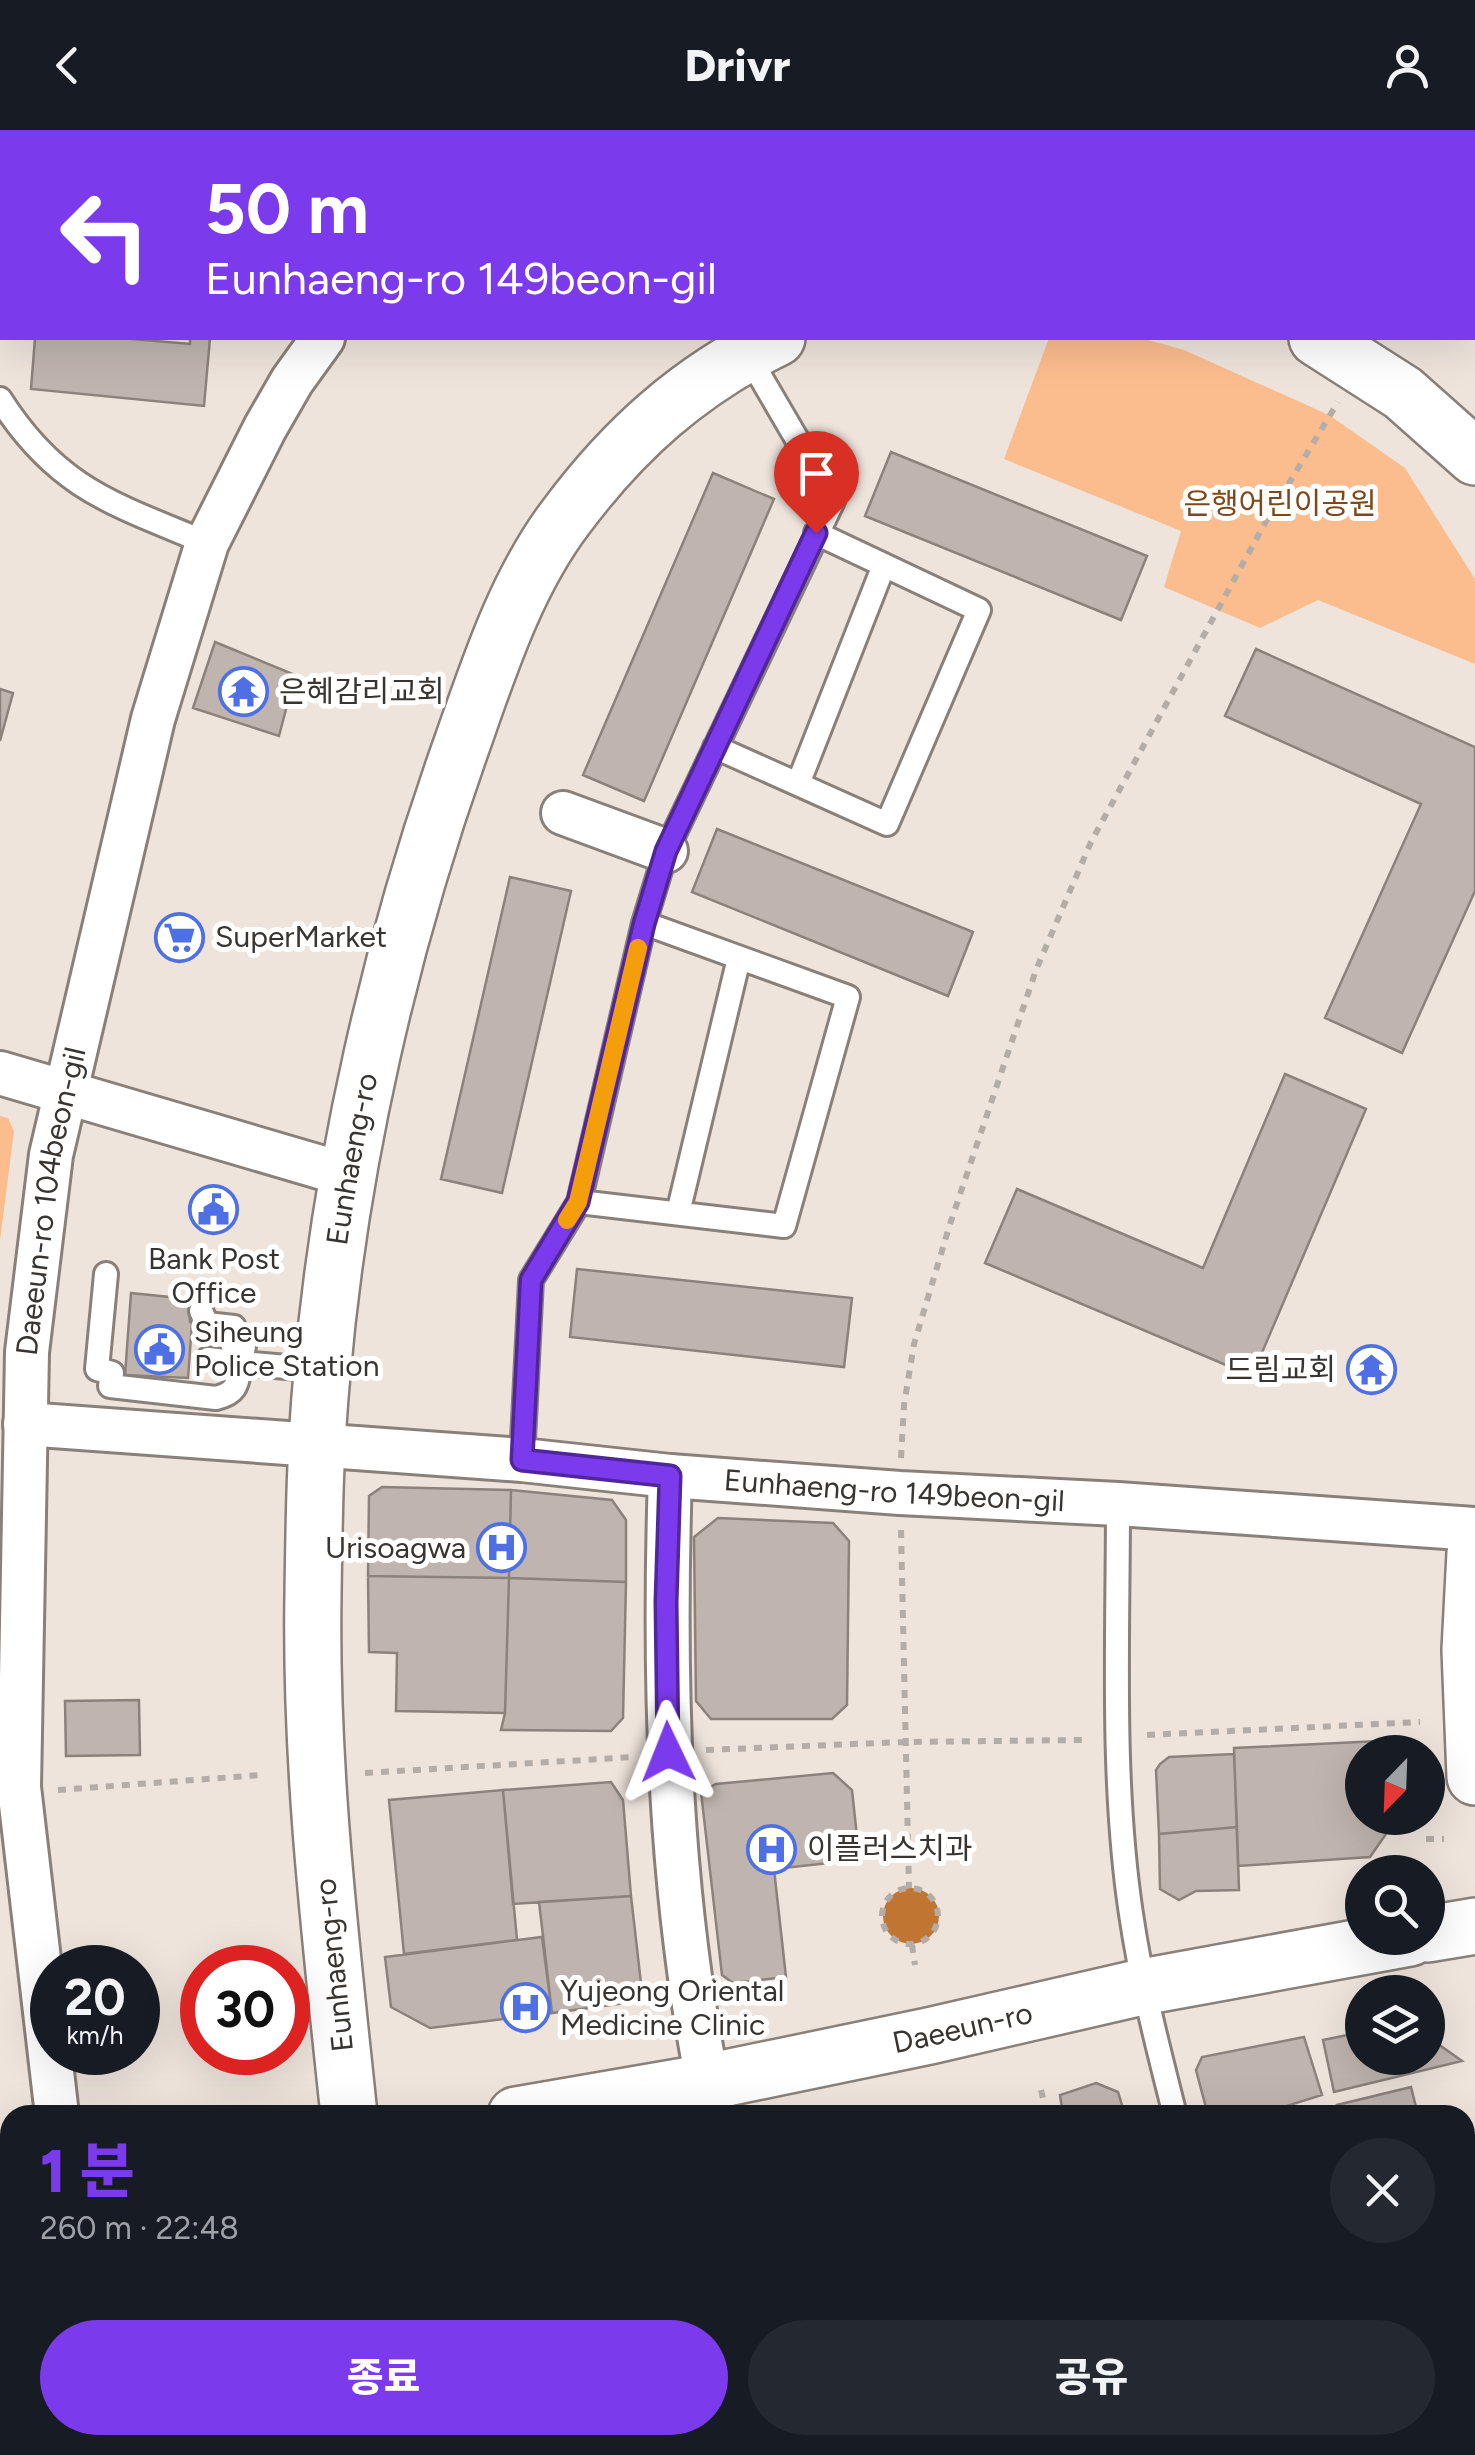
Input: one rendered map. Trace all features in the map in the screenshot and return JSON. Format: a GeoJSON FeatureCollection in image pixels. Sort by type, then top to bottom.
{"type":"FeatureCollection","features":[{"type":"Feature","properties":{"kind":"street","name":"Daeeun-ro 104beon-gil"},"geometry":{"type":"LineString","coordinates":[[56,2105],[19,1787],[26,1352],[51,1155],[153,719],[206,543],[265,428],[322,340]]}},
{"type":"Feature","properties":{"kind":"street"},"geometry":{"type":"LineString","coordinates":[[1320,340],[1403,393],[1475,457]]}},
{"type":"Feature","properties":{"kind":"street","name":"Eunhaeng-ro"},"geometry":{"type":"LineString","coordinates":[[348,2105],[316,1772],[312,1599],[316,1446],[348,1175],[418,876],[478,698],[518,597],[563,520],[598,476],[662,410],[710,373],[761,345]]}},
{"type":"Feature","properties":{"kind":"street"},"geometry":{"type":"LineString","coordinates":[[563,813],[666,851]]}},
{"type":"Feature","properties":{"kind":"street"},"geometry":{"type":"LineString","coordinates":[[0,1073],[348,1175]]}},
{"type":"Feature","properties":{"kind":"street","name":"Eunhaeng-ro 149beon-gil"},"geometry":{"type":"LineString","coordinates":[[26,1424],[522,1460],[670,1476],[900,1493],[1475,1529]]}},
{"type":"Feature","properties":{"kind":"street"},"geometry":{"type":"LineString","coordinates":[[670,1476],[667,1737],[688,1952],[710,2098]]}},
{"type":"Feature","properties":{"kind":"street"},"geometry":{"type":"LineString","coordinates":[[1475,1553],[1470,1668],[1475,1777]]}},
{"type":"Feature","properties":{"kind":"street"},"geometry":{"type":"LineString","coordinates":[[1445,1931],[1475,1926]]}},
{"type":"Feature","properties":{"kind":"street","name":"Daeeun-ro"},"geometry":{"type":"LineString","coordinates":[[630,2105],[710,2098],[929,2036],[1142,1988],[1345,1950]]}},
{"type":"Feature","properties":{"kind":"lane"},"geometry":{"type":"LineString","coordinates":[[522,1460],[531,1280],[578,1202],[644,924],[666,851],[833,501],[761,345]]}},
{"type":"Feature","properties":{"kind":"lane"},"geometry":{"type":"LineString","coordinates":[[0,399],[39,451],[64,475],[95,496],[206,543]]}},
{"type":"Feature","properties":{"kind":"lane"},"geometry":{"type":"LineString","coordinates":[[715,747],[887,824],[980,610],[816,533]]}},
{"type":"Feature","properties":{"kind":"lane"},"geometry":{"type":"LineString","coordinates":[[798,784],[884,565]]}},
{"type":"Feature","properties":{"kind":"lane"},"geometry":{"type":"LineString","coordinates":[[578,1202],[784,1226],[848,997],[644,924]]}},
{"type":"Feature","properties":{"kind":"lane"},"geometry":{"type":"LineString","coordinates":[[678,1213],[739,958]]}},
{"type":"Feature","properties":{"kind":"lane"},"geometry":{"type":"LineString","coordinates":[[106,1274],[97,1369],[112,1372],[110,1386],[216,1398],[231,1394],[237,1388],[244,1346],[232,1344],[234,1326],[207,1324],[202,1311]]}},
{"type":"Feature","properties":{"kind":"lane"},"geometry":{"type":"LineString","coordinates":[[208,1360],[322,1370]]}},
{"type":"Feature","properties":{"kind":"lane"},"geometry":{"type":"LineString","coordinates":[[1118,1504],[1120,1756],[1130,1910],[1142,1988],[1171,2105]]}},
{"type":"Feature","properties":{"kind":"path"},"geometry":{"type":"LineString","coordinates":[[900,1465],[904,1405],[918,1331],[1036,970],[1092,842],[1265,523],[1339,400]]}},
{"type":"Feature","properties":{"kind":"path"},"geometry":{"type":"LineString","coordinates":[[901,1518],[909,1888]]}},
{"type":"Feature","properties":{"kind":"path"},"geometry":{"type":"LineString","coordinates":[[1147,1735],[1420,1722]]}},
{"type":"Feature","properties":{"kind":"path"},"geometry":{"type":"LineString","coordinates":[[695,1751],[904,1742],[1082,1740]]}},
{"type":"Feature","properties":{"kind":"path"},"geometry":{"type":"LineString","coordinates":[[365,1773],[635,1756]]}},
{"type":"Feature","properties":{"kind":"path"},"geometry":{"type":"LineString","coordinates":[[56,1790],[261,1775]]}},
{"type":"Feature","properties":{"kind":"path"},"geometry":{"type":"LineString","coordinates":[[1426,1838],[1444,1839]]}},
{"type":"Feature","properties":{"kind":"path"},"geometry":{"type":"LineString","coordinates":[[909,1888],[930,1895],[939,1910],[937,1928],[931,1936],[912,1945],[894,1940],[884,1928],[882,1915],[893,1893],[909,1888]]}},
{"type":"Feature","properties":{"kind":"path"},"geometry":{"type":"LineString","coordinates":[[912,1945],[915,1965]]}},
{"type":"Feature","properties":{"kind":"path"},"geometry":{"type":"LineString","coordinates":[[1042,2090],[1045,2105]]}},
{"type":"Feature","properties":{"kind":"green space","name":"은행어린이공원"},"geometry":{"type":"Polygon","coordinates":[[[1048,340],[1148,340],[1184,350],[1329,415],[1405,468],[1475,579],[1475,664],[1318,600],[1260,628],[1164,587],[1181,531],[1004,459],[1048,340]]]}},
{"type":"Feature","properties":{"kind":"green space"},"geometry":{"type":"Polygon","coordinates":[[[0,1116],[8,1118],[14,1131],[0,1241],[0,1116]]]}},
{"type":"Feature","properties":{"kind":"shaded area"},"geometry":{"type":"Polygon","coordinates":[[[911,1888],[931,1896],[939,1916],[931,1936],[911,1944],[891,1936],[883,1916],[891,1896],[911,1888]]]}},
{"type":"Feature","properties":{"kind":"building"},"geometry":{"type":"Polygon","coordinates":[[[35,340],[190,344],[190,340],[210,340],[204,406],[31,389],[35,340]]]}},
{"type":"Feature","properties":{"kind":"building"},"geometry":{"type":"Polygon","coordinates":[[[891,452],[1147,556],[1121,620],[865,516],[891,452]]]}},
{"type":"Feature","properties":{"kind":"building"},"geometry":{"type":"Polygon","coordinates":[[[713,473],[774,499],[644,801],[583,775],[713,473]]]}},
{"type":"Feature","properties":{"kind":"building","name":"은혜감리교회"},"geometry":{"type":"Polygon","coordinates":[[[215,642],[295,675],[279,736],[193,708],[215,642]]]}},
{"type":"Feature","properties":{"kind":"building"},"geometry":{"type":"Polygon","coordinates":[[[1256,649],[1475,747],[1475,891],[1402,1053],[1325,1018],[1421,804],[1225,716],[1256,649]]]}},
{"type":"Feature","properties":{"kind":"building"},"geometry":{"type":"Polygon","coordinates":[[[0,689],[13,693],[0,741],[0,689]]]}},
{"type":"Feature","properties":{"kind":"building"},"geometry":{"type":"Polygon","coordinates":[[[717,829],[973,932],[948,996],[692,892],[717,829]]]}},
{"type":"Feature","properties":{"kind":"building"},"geometry":{"type":"Polygon","coordinates":[[[510,877],[571,891],[502,1193],[441,1179],[510,877]]]}},
{"type":"Feature","properties":{"kind":"building"},"geometry":{"type":"Polygon","coordinates":[[[1285,1074],[1366,1109],[1252,1376],[985,1263],[1017,1189],[1203,1268],[1285,1074]]]}},
{"type":"Feature","properties":{"kind":"building"},"geometry":{"type":"Polygon","coordinates":[[[577,1269],[852,1298],[844,1367],[570,1337],[577,1269]]]}},
{"type":"Feature","properties":{"kind":"building","name":"Siheung Police Station"},"geometry":{"type":"Polygon","coordinates":[[[131,1293],[189,1299],[192,1323],[188,1378],[125,1375],[131,1293]]]}},
{"type":"Feature","properties":{"kind":"building"},"geometry":{"type":"Polygon","coordinates":[[[382,1487],[511,1490],[509,1578],[368,1576],[369,1496],[382,1487]]]}},
{"type":"Feature","properties":{"kind":"building"},"geometry":{"type":"Polygon","coordinates":[[[511,1490],[612,1500],[626,1520],[626,1582],[509,1578],[511,1490]]]}},
{"type":"Feature","properties":{"kind":"building"},"geometry":{"type":"Polygon","coordinates":[[[718,1518],[833,1523],[849,1541],[847,1705],[832,1719],[711,1719],[696,1701],[694,1537],[718,1518]]]}},
{"type":"Feature","properties":{"kind":"building"},"geometry":{"type":"Polygon","coordinates":[[[368,1576],[509,1578],[505,1713],[396,1711],[397,1653],[369,1652],[368,1576]]]}},
{"type":"Feature","properties":{"kind":"building"},"geometry":{"type":"Polygon","coordinates":[[[509,1578],[626,1582],[623,1718],[611,1731],[501,1730],[505,1713],[509,1578]]]}},
{"type":"Feature","properties":{"kind":"building"},"geometry":{"type":"Polygon","coordinates":[[[139,1700],[140,1755],[66,1756],[65,1701],[139,1700]]]}},
{"type":"Feature","properties":{"kind":"building"},"geometry":{"type":"Polygon","coordinates":[[[1345,1743],[1345,1835],[1385,1835],[1371,1855],[1238,1866],[1234,1748],[1345,1743]]]}},
{"type":"Feature","properties":{"kind":"building"},"geometry":{"type":"Polygon","coordinates":[[[1234,1754],[1237,1827],[1159,1834],[1156,1770],[1160,1764],[1169,1757],[1234,1754]]]}},
{"type":"Feature","properties":{"kind":"building"},"geometry":{"type":"Polygon","coordinates":[[[833,1773],[852,1790],[859,1855],[856,1860],[774,1869],[786,1977],[733,1983],[722,1975],[701,1792],[716,1784],[833,1773]]]}},
{"type":"Feature","properties":{"kind":"building"},"geometry":{"type":"Polygon","coordinates":[[[611,1782],[623,1800],[631,1896],[513,1904],[503,1790],[611,1782]]]}},
{"type":"Feature","properties":{"kind":"building"},"geometry":{"type":"Polygon","coordinates":[[[503,1790],[517,1940],[404,1954],[389,1800],[503,1790]]]}},
{"type":"Feature","properties":{"kind":"building"},"geometry":{"type":"Polygon","coordinates":[[[1237,1827],[1239,1890],[1196,1891],[1179,1900],[1160,1889],[1159,1834],[1237,1827]]]}},
{"type":"Feature","properties":{"kind":"building"},"geometry":{"type":"Polygon","coordinates":[[[631,1896],[642,1992],[632,2002],[552,2013],[539,1902],[631,1896]]]}},
{"type":"Feature","properties":{"kind":"building"},"geometry":{"type":"Polygon","coordinates":[[[542,1937],[552,2013],[430,2028],[391,2007],[385,1957],[542,1937]]]}},
{"type":"Feature","properties":{"kind":"building"},"geometry":{"type":"Polygon","coordinates":[[[1345,2035],[1345,2075],[1404,2075],[1334,2092],[1323,2040],[1345,2035]]]}},
{"type":"Feature","properties":{"kind":"building"},"geometry":{"type":"Polygon","coordinates":[[[1304,2037],[1322,2095],[1290,2105],[1205,2105],[1196,2070],[1202,2057],[1304,2037]]]}},
{"type":"Feature","properties":{"kind":"building"},"geometry":{"type":"Polygon","coordinates":[[[1445,2049],[1462,2061],[1445,2065],[1445,2049]]]}},
{"type":"Feature","properties":{"kind":"building"},"geometry":{"type":"Polygon","coordinates":[[[1096,2083],[1118,2092],[1122,2105],[1062,2105],[1060,2095],[1096,2083]]]}},
{"type":"Feature","properties":{"kind":"building"},"geometry":{"type":"Polygon","coordinates":[[[1411,2087],[1416,2105],[1337,2105],[1411,2087]]]}},
{"type":"Feature","properties":{"kind":"slow traffic"},"geometry":{"type":"LineString","coordinates":[[567,1220],[578,1202],[638,948]]}},
{"type":"Feature","properties":{"kind":"place","name":"은혜감리교회"},"geometry":{"type":"Point","coordinates":[244,692]}},
{"type":"Feature","properties":{"kind":"place","name":"SuperMarket"},"geometry":{"type":"Point","coordinates":[180,937]}},
{"type":"Feature","properties":{"kind":"place","name":"Bank Post Office"},"geometry":{"type":"Point","coordinates":[214,1210]}},
{"type":"Feature","properties":{"kind":"place","name":"Siheung Police Station"},"geometry":{"type":"Point","coordinates":[159,1349]}},
{"type":"Feature","properties":{"kind":"place","name":"드림교회"},"geometry":{"type":"Point","coordinates":[1371,1370]}},
{"type":"Feature","properties":{"kind":"place","name":"Urisoagwa"},"geometry":{"type":"Point","coordinates":[501,1548]}},
{"type":"Feature","properties":{"kind":"place","name":"이플러스치과"},"geometry":{"type":"Point","coordinates":[772,1849]}},
{"type":"Feature","properties":{"kind":"place","name":"Yujeong Oriental Medicine Clinic"},"geometry":{"type":"Point","coordinates":[525,2008]}},
{"type":"Feature","properties":{"kind":"route"},"geometry":{"type":"LineString","coordinates":[[668,1752],[666,1602],[670,1476],[522,1460],[531,1280],[578,1202],[644,924],[666,851],[816,533]]}}]}
